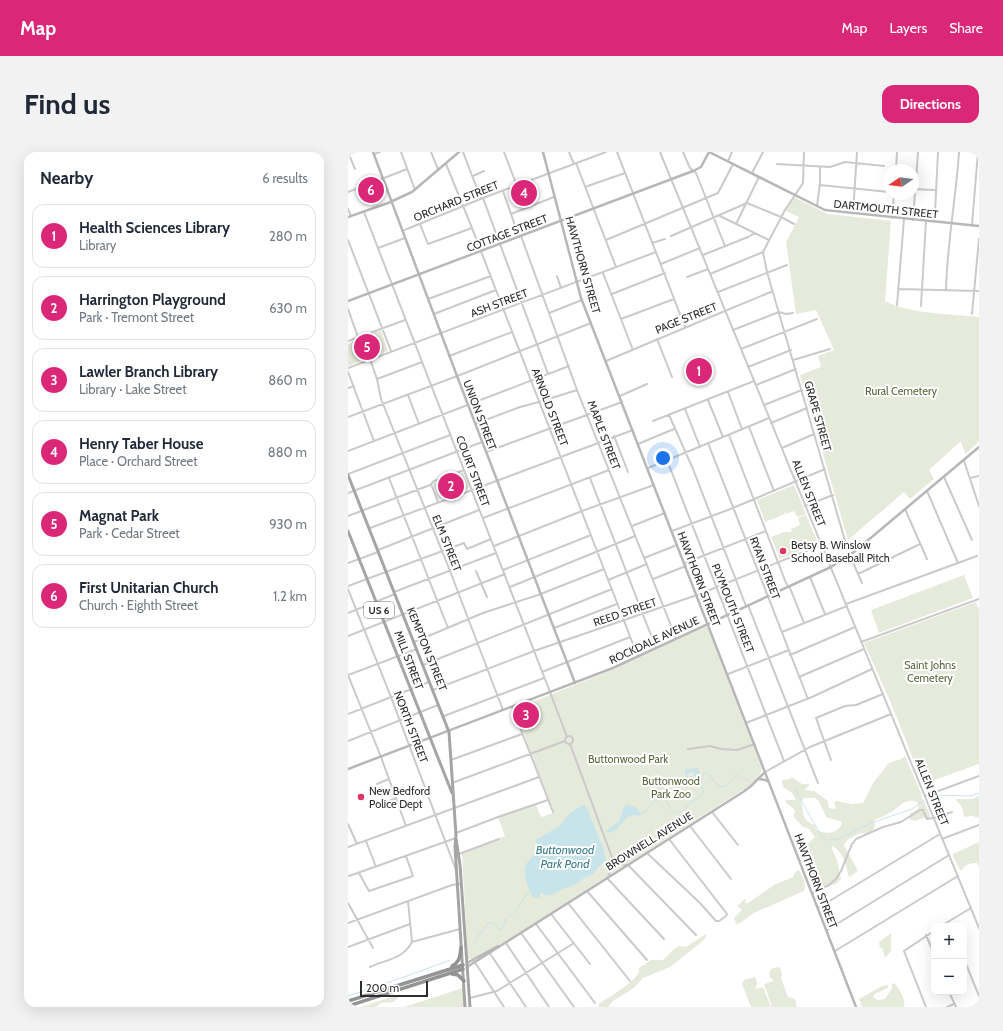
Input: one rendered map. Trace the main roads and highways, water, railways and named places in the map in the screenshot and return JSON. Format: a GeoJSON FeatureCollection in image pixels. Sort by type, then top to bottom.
{"type":"FeatureCollection","features":[{"type":"Feature","properties":{"kind":"highway"},"geometry":{"type":"LineString","coordinates":[[427,976],[456,964],[460,958],[462,947]]}},
{"type":"Feature","properties":{"kind":"highway"},"geometry":{"type":"LineString","coordinates":[[348,1006],[451,974],[465,966]]}},
{"type":"Feature","properties":{"kind":"highway"},"geometry":{"type":"LineString","coordinates":[[348,1001],[427,976],[465,966]]}},
{"type":"Feature","properties":{"kind":"highway"},"geometry":{"type":"LineString","coordinates":[[451,974],[458,975],[464,981]]}},
{"type":"Feature","properties":{"kind":"main road"},"geometry":{"type":"LineString","coordinates":[[349,217],[415,190],[459,152]]}},
{"type":"Feature","properties":{"kind":"main road","name":"HAWTHORN STREET"},"geometry":{"type":"LineString","coordinates":[[543,152],[582,300],[856,1007]]}},
{"type":"Feature","properties":{"kind":"main road","name":"DARTMOUTH STREET"},"geometry":{"type":"LineString","coordinates":[[709,152],[831,212],[979,226]]}},
{"type":"Feature","properties":{"kind":"main road","name":"COTTAGE STREET"},"geometry":{"type":"LineString","coordinates":[[348,301],[693,171],[701,167],[709,152]]}},
{"type":"Feature","properties":{"kind":"main road","name":"UNION STREET"},"geometry":{"type":"LineString","coordinates":[[373,153],[456,376],[575,682]]}},
{"type":"Feature","properties":{"kind":"main road","name":"ROCKDALE AVENUE"},"geometry":{"type":"LineString","coordinates":[[348,770],[638,657],[830,567],[850,555],[979,447]]}},
{"type":"Feature","properties":{"kind":"main road","name":"KEMPTON STREET"},"geometry":{"type":"LineString","coordinates":[[348,474],[449,730],[465,966],[464,981],[466,1007]]}},
{"type":"Feature","properties":{"kind":"main road","name":"MILL STREET"},"geometry":{"type":"LineString","coordinates":[[348,531],[453,796]]}},
{"type":"Feature","properties":{"kind":"main road","name":"BROWNELL AVENUE"},"geometry":{"type":"LineString","coordinates":[[465,966],[504,944],[712,812],[746,790],[766,772]]}},
{"type":"Feature","properties":{"kind":"main road"},"geometry":{"type":"LineString","coordinates":[[758,779],[769,782]]}},
{"type":"Feature","properties":{"kind":"main road","name":"KEMPTON STREET"},"geometry":{"type":"LineString","coordinates":[[456,838],[459,854],[456,872],[459,884]]}},
{"type":"Feature","properties":{"kind":"main road","name":"KEMPTON STREET"},"geometry":{"type":"LineString","coordinates":[[462,929],[462,947],[470,1007]]}},
{"type":"Feature","properties":{"kind":"water"},"geometry":{"type":"Polygon","coordinates":[[[698,768],[700,775],[699,779],[695,779],[693,771],[687,774],[687,776],[690,777],[686,780],[685,770],[698,768]]]}},
{"type":"Feature","properties":{"kind":"water","name":"Buttonwood Park Pond"},"geometry":{"type":"Polygon","coordinates":[[[582,805],[585,805],[587,808],[604,850],[606,861],[598,867],[593,874],[584,878],[575,885],[562,889],[552,895],[545,895],[540,892],[540,898],[534,898],[527,882],[525,868],[536,852],[537,839],[560,826],[569,814],[582,805]]]}},
{"type":"Feature","properties":{"kind":"water"},"geometry":{"type":"Polygon","coordinates":[[[627,805],[636,808],[641,816],[633,815],[628,817],[615,831],[607,833],[608,830],[620,820],[623,808],[627,805]]]}},
{"type":"Feature","properties":{"kind":"waterway"},"geometry":{"type":"LineString","coordinates":[[640,814],[657,800],[664,798],[674,812],[682,811],[691,802],[703,795],[701,778],[704,773],[710,775],[717,786],[726,786],[736,775],[749,781]]}},
{"type":"Feature","properties":{"kind":"waterway"},"geometry":{"type":"LineString","coordinates":[[794,788],[822,837],[827,840],[839,839],[871,823],[912,809],[924,801]]}},
{"type":"Feature","properties":{"kind":"waterway"},"geometry":{"type":"LineString","coordinates":[[928,799],[935,795],[970,796],[979,793]]}},
{"type":"Feature","properties":{"kind":"waterway"},"geometry":{"type":"LineString","coordinates":[[606,831],[614,826]]}},
{"type":"Feature","properties":{"kind":"waterway"},"geometry":{"type":"LineString","coordinates":[[474,942],[488,923],[493,923],[500,929],[503,928],[506,919],[518,908],[531,889]]}},
{"type":"Feature","properties":{"kind":"waterway"},"geometry":{"type":"LineString","coordinates":[[348,996],[450,960]]}},
{"type":"Feature","properties":{"kind":"place","name":"First Unitarian Church"},"geometry":{"type":"Point","coordinates":[371,190]}},
{"type":"Feature","properties":{"kind":"place","name":"Henry Taber House"},"geometry":{"type":"Point","coordinates":[524,193]}},
{"type":"Feature","properties":{"kind":"place","name":"Magnat Park"},"geometry":{"type":"Point","coordinates":[367,347]}},
{"type":"Feature","properties":{"kind":"place","name":"Health Sciences Library"},"geometry":{"type":"Point","coordinates":[699,371]}},
{"type":"Feature","properties":{"kind":"place","name":"Harrington Playground"},"geometry":{"type":"Point","coordinates":[451,486]}},
{"type":"Feature","properties":{"kind":"place","name":"Betsy B. Winslow School Baseball Pitch"},"geometry":{"type":"Point","coordinates":[783,551]}},
{"type":"Feature","properties":{"kind":"place","name":"Lawler Branch Library"},"geometry":{"type":"Point","coordinates":[526,715]}},
{"type":"Feature","properties":{"kind":"place","name":"New Bedford Police Dept"},"geometry":{"type":"Point","coordinates":[361,797]}},
{"type":"Feature","properties":{"kind":"park label","name":"Rural Cemetery"},"geometry":{"type":"Point","coordinates":[901,391]}},
{"type":"Feature","properties":{"kind":"park label","name":"Saint Johns Cemetery"},"geometry":{"type":"Point","coordinates":[930,671]}},
{"type":"Feature","properties":{"kind":"park label","name":"Buttonwood Park"},"geometry":{"type":"Point","coordinates":[628,759]}},
{"type":"Feature","properties":{"kind":"park label","name":"Buttonwood Park Zoo"},"geometry":{"type":"Point","coordinates":[671,787]}}]}
